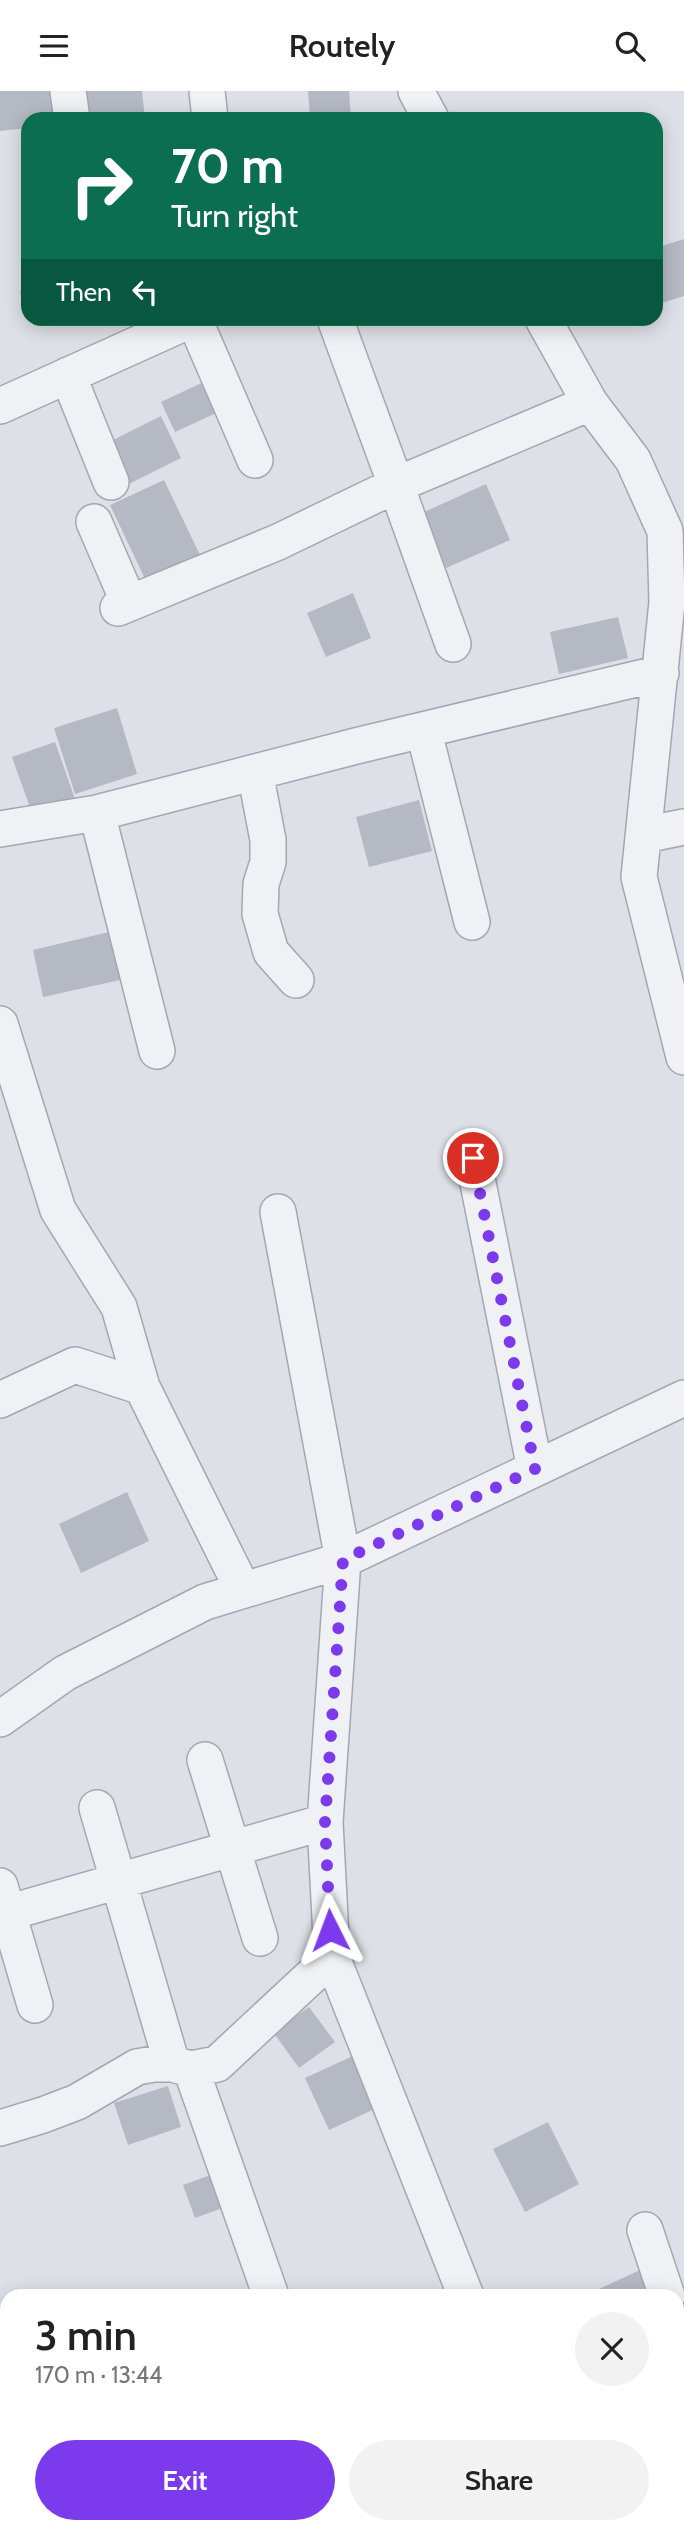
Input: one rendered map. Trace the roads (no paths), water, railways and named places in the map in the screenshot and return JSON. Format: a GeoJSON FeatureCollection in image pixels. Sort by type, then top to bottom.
{"type":"FeatureCollection","features":[{"type":"Feature","properties":{"kind":"street"},"geometry":{"type":"LineString","coordinates":[[68,91],[71,112]]}},
{"type":"Feature","properties":{"kind":"street"},"geometry":{"type":"LineString","coordinates":[[207,91],[210,112]]}},
{"type":"Feature","properties":{"kind":"street"},"geometry":{"type":"LineString","coordinates":[[416,91],[427,112]]}},
{"type":"Feature","properties":{"kind":"street"},"geometry":{"type":"LineString","coordinates":[[0,406],[177,326]]}},
{"type":"Feature","properties":{"kind":"street"},"geometry":{"type":"LineString","coordinates":[[196,326],[255,460]]}},
{"type":"Feature","properties":{"kind":"street"},"geometry":{"type":"LineString","coordinates":[[338,326],[453,644]]}},
{"type":"Feature","properties":{"kind":"street"},"geometry":{"type":"LineString","coordinates":[[547,326],[590,403],[634,460],[665,531],[676,600],[662,673],[639,877],[684,1057]]}},
{"type":"Feature","properties":{"kind":"street"},"geometry":{"type":"LineString","coordinates":[[68,375],[111,482]]}},
{"type":"Feature","properties":{"kind":"street"},"geometry":{"type":"LineString","coordinates":[[94,522],[124,606],[278,542],[396,485],[590,403]]}},
{"type":"Feature","properties":{"kind":"street"},"geometry":{"type":"LineString","coordinates":[[0,829],[97,813],[662,673]]}},
{"type":"Feature","properties":{"kind":"street"},"geometry":{"type":"LineString","coordinates":[[424,732],[472,922]]}},
{"type":"Feature","properties":{"kind":"street"},"geometry":{"type":"LineString","coordinates":[[255,772],[268,840],[268,862],[261,884],[260,914],[271,952],[296,980]]}},
{"type":"Feature","properties":{"kind":"street"},"geometry":{"type":"LineString","coordinates":[[97,813],[157,1051]]}},
{"type":"Feature","properties":{"kind":"street"},"geometry":{"type":"LineString","coordinates":[[644,835],[684,827]]}},
{"type":"Feature","properties":{"kind":"street"},"geometry":{"type":"LineString","coordinates":[[0,1024],[58,1210],[119,1307],[142,1387],[243,1590]]}},
{"type":"Feature","properties":{"kind":"street"},"geometry":{"type":"LineString","coordinates":[[473,1158],[535,1469]]}},
{"type":"Feature","properties":{"kind":"street"},"geometry":{"type":"LineString","coordinates":[[278,1212],[343,1560],[325,1822],[332,1957],[463,2289]]}},
{"type":"Feature","properties":{"kind":"street"},"geometry":{"type":"LineString","coordinates":[[0,1400],[75,1365],[142,1387]]}},
{"type":"Feature","properties":{"kind":"street"},"geometry":{"type":"LineString","coordinates":[[0,1719],[65,1673],[205,1602],[343,1560],[684,1398]]}},
{"type":"Feature","properties":{"kind":"street"},"geometry":{"type":"LineString","coordinates":[[205,1760],[260,1938]]}},
{"type":"Feature","properties":{"kind":"street"},"geometry":{"type":"LineString","coordinates":[[97,1808],[182,2066],[268,2289]]}},
{"type":"Feature","properties":{"kind":"street"},"geometry":{"type":"LineString","coordinates":[[35,2005],[3,1905],[119,1881],[325,1822]]}},
{"type":"Feature","properties":{"kind":"street"},"geometry":{"type":"LineString","coordinates":[[0,2128],[77,2102],[136,2067],[154,2064],[209,2067],[225,2058],[332,1957]]}},
{"type":"Feature","properties":{"kind":"street"},"geometry":{"type":"LineString","coordinates":[[645,2230],[665,2289]]}}]}
